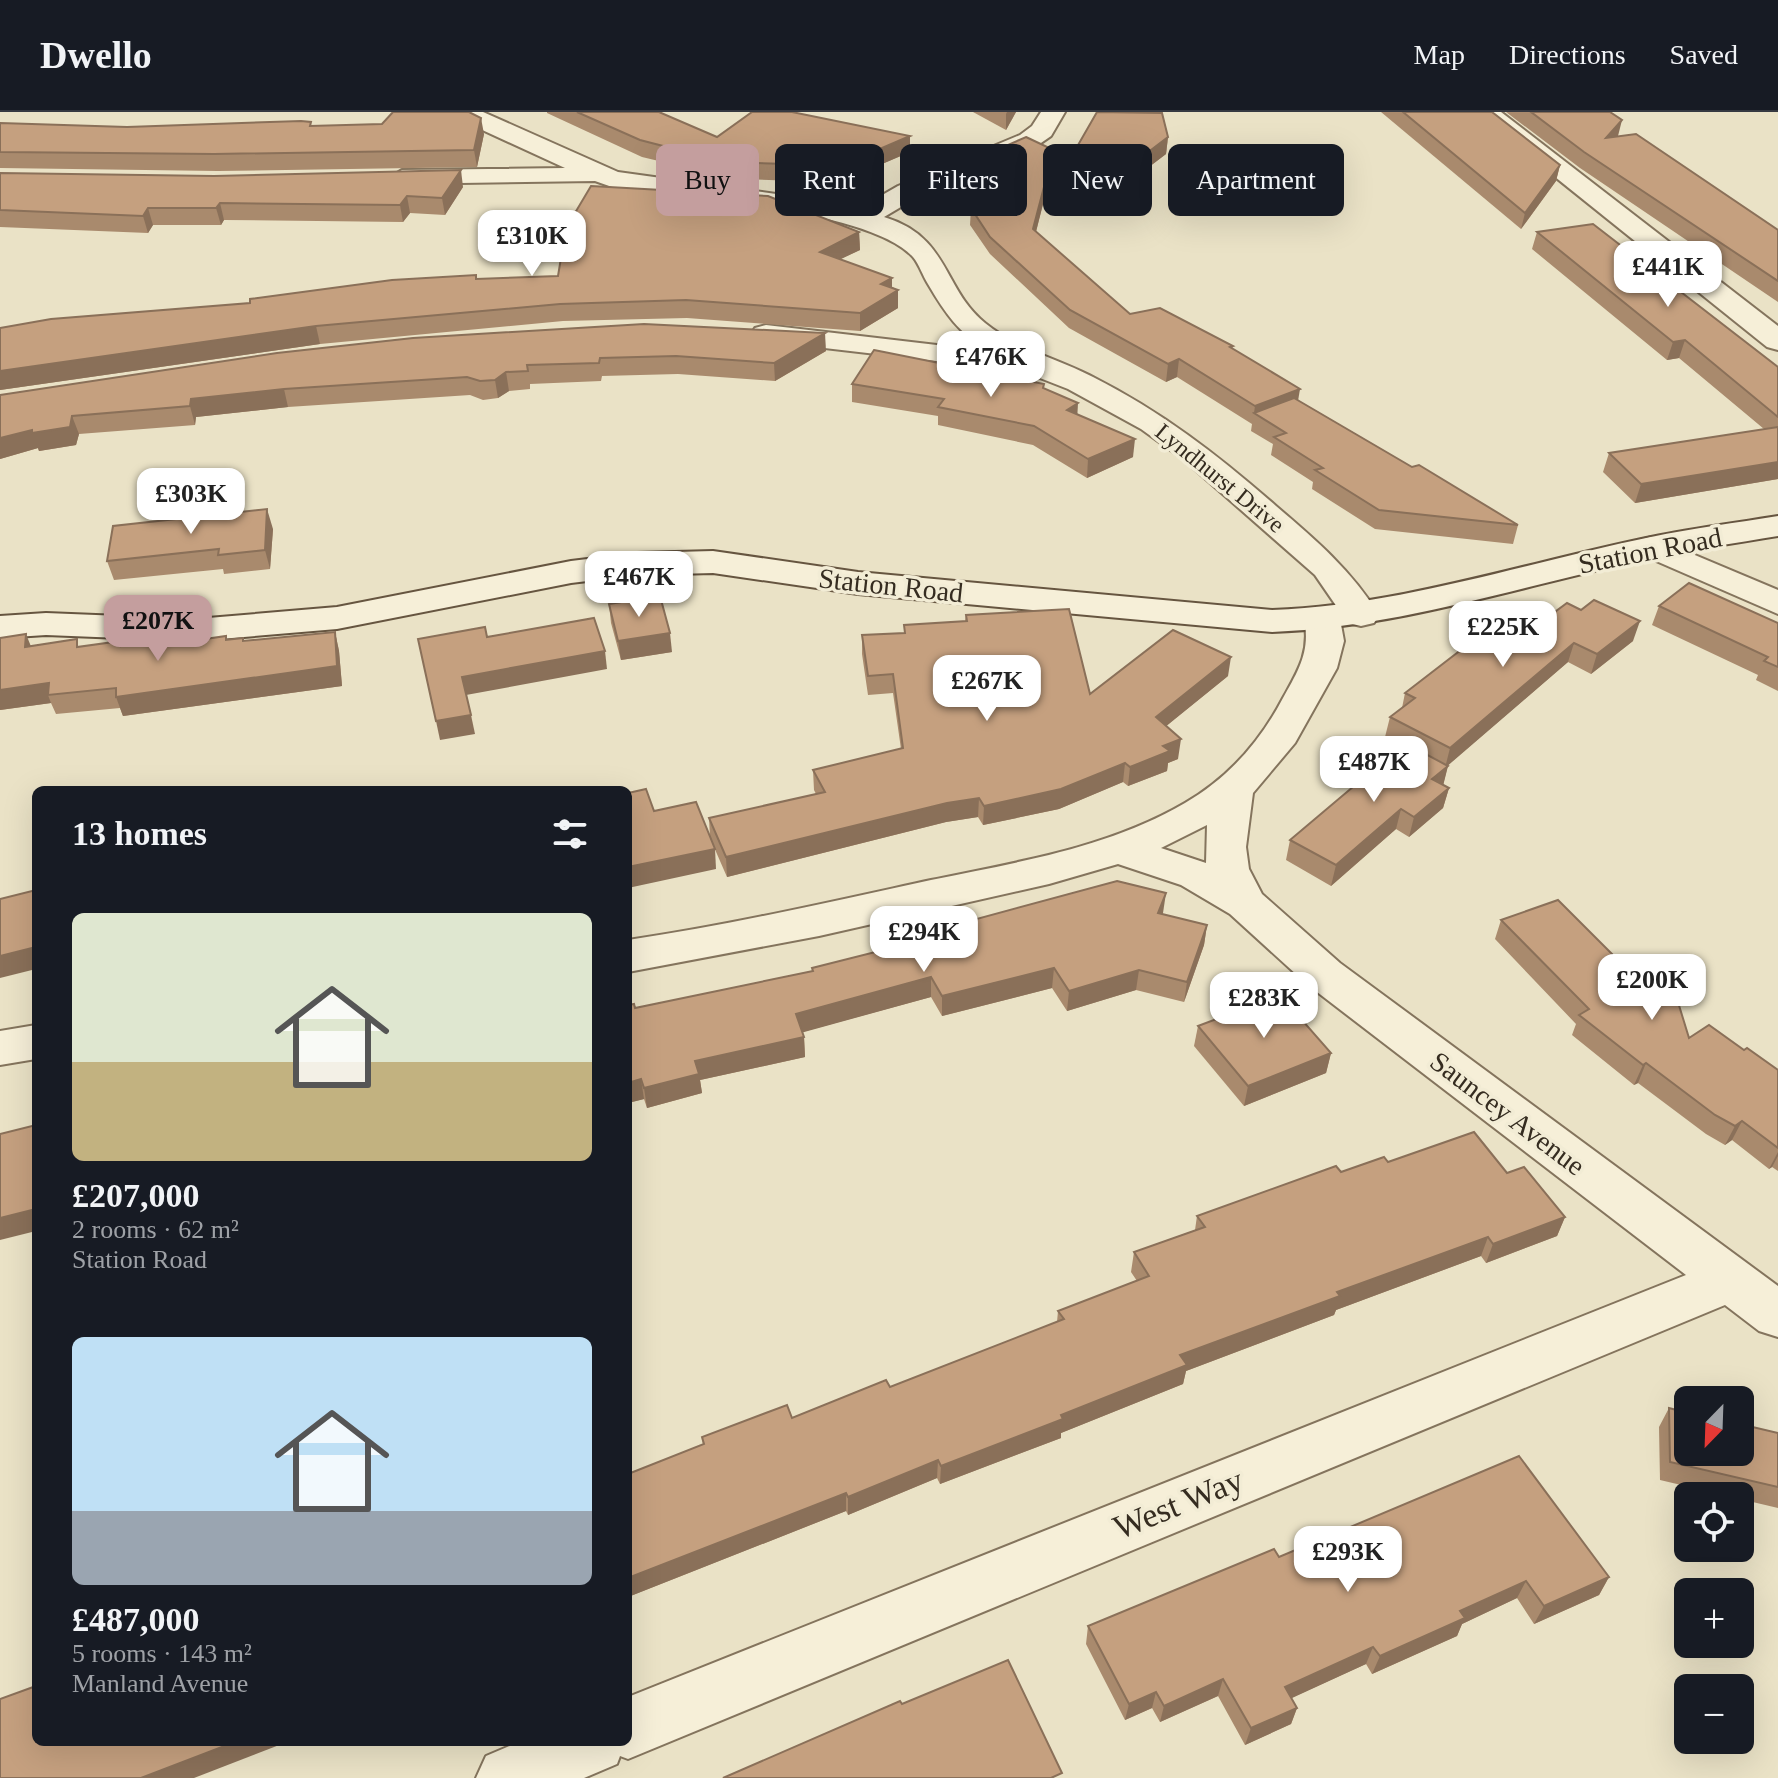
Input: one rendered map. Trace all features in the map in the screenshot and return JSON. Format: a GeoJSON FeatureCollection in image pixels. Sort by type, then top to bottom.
{"type":"FeatureCollection","features":[{"type":"Feature","properties":{"kind":"street","name":"Lyndhurst Drive"},"geometry":{"type":"LineString","coordinates":[[463,112],[596,174],[673,190],[864,217],[889,227],[924,252],[960,314],[975,330],[1034,365],[1115,399],[1196,453],[1327,568],[1344,587],[1342,617]]}},
{"type":"Feature","properties":{"kind":"street"},"geometry":{"type":"LineString","coordinates":[[864,217],[907,192],[1029,140],[1042,131],[1053,112]]}},
{"type":"Feature","properties":{"kind":"street"},"geometry":{"type":"LineString","coordinates":[[1486,112],[1778,341]]}},
{"type":"Feature","properties":{"kind":"street"},"geometry":{"type":"LineString","coordinates":[[372,179],[596,174]]}},
{"type":"Feature","properties":{"kind":"street"},"geometry":{"type":"LineString","coordinates":[[735,332],[808,337],[1034,365]]}},
{"type":"Feature","properties":{"kind":"street","name":"Station Road"},"geometry":{"type":"LineString","coordinates":[[0,627],[46,624],[196,630],[337,618],[571,572],[637,564],[713,562],[858,583],[1272,621],[1342,617],[1652,547],[1778,526]]}},
{"type":"Feature","properties":{"kind":"street"},"geometry":{"type":"LineString","coordinates":[[1652,547],[1778,603]]}},
{"type":"Feature","properties":{"kind":"street"},"geometry":{"type":"LineString","coordinates":[[632,955],[734,940],[1121,850],[1172,826],[1233,789],[1266,755],[1293,717],[1342,617]]}},
{"type":"Feature","properties":{"kind":"street","name":"Sauncey Avenue"},"geometry":{"type":"LineString","coordinates":[[1233,789],[1225,847],[1228,869],[1245,903]]}},
{"type":"Feature","properties":{"kind":"street","name":"Sauncey Avenue"},"geometry":{"type":"LineString","coordinates":[[1121,850],[1196,875],[1245,903],[1324,974],[1778,1315]]}},
{"type":"Feature","properties":{"kind":"street"},"geometry":{"type":"LineString","coordinates":[[0,1048],[32,1043]]}},
{"type":"Feature","properties":{"kind":"street","name":"West Way"},"geometry":{"type":"LineString","coordinates":[[632,1726],[1730,1280]]}},
{"type":"Feature","properties":{"kind":"street"},"geometry":{"type":"LineString","coordinates":[[508,1778],[585,1746]]}},
{"type":"Feature","properties":{"kind":"building"},"geometry":{"type":"Polygon","coordinates":[[[393,112],[469,112],[481,118],[474,150],[214,154],[0,152],[0,123],[127,127],[301,121],[311,122],[310,126],[382,124],[393,112]]]}},
{"type":"Feature","properties":{"kind":"building"},"geometry":{"type":"Polygon","coordinates":[[[577,112],[659,112],[717,137],[752,112],[792,112],[910,136],[884,147],[884,144],[775,144],[775,164],[759,163],[759,144],[656,144],[577,112]]]}},
{"type":"Feature","properties":{"kind":"building"},"geometry":{"type":"Polygon","coordinates":[[[1097,112],[1162,113],[1168,137],[1152,149],[1152,144],[1079,144],[1097,112]]]}},
{"type":"Feature","properties":{"kind":"building"},"geometry":{"type":"Polygon","coordinates":[[[1403,112],[1492,112],[1560,165],[1525,213],[1403,112]]]}},
{"type":"Feature","properties":{"kind":"building"},"geometry":{"type":"Polygon","coordinates":[[[1531,112],[1610,112],[1622,120],[1606,138],[1636,134],[1778,230],[1778,281],[1584,152],[1531,112]]]}},
{"type":"Feature","properties":{"kind":"building"},"geometry":{"type":"Polygon","coordinates":[[[1026,137],[1043,145],[1043,191],[1033,229],[1130,314],[1160,308],[1233,346],[1230,347],[1300,389],[1255,406],[1179,359],[1168,364],[1070,310],[990,237],[976,216],[1027,216],[1027,144],[1010,144],[1026,137]]]}},
{"type":"Feature","properties":{"kind":"building"},"geometry":{"type":"Polygon","coordinates":[[[461,170],[442,198],[407,196],[400,205],[220,203],[216,208],[148,208],[143,216],[0,210],[0,173],[214,176],[461,170]]]}},
{"type":"Feature","properties":{"kind":"building"},"geometry":{"type":"Polygon","coordinates":[[[591,186],[656,190],[656,216],[759,216],[759,195],[768,196],[775,199],[775,216],[819,216],[859,232],[820,252],[892,278],[881,284],[898,290],[860,313],[686,300],[560,304],[316,326],[0,371],[0,328],[51,319],[250,303],[250,299],[392,280],[476,275],[476,279],[558,276],[566,228],[591,186]]]}},
{"type":"Feature","properties":{"kind":"building"},"geometry":{"type":"Polygon","coordinates":[[[1593,224],[1778,367],[1778,417],[1685,340],[1673,342],[1537,232],[1593,224]]]}},
{"type":"Feature","properties":{"kind":"building"},"geometry":{"type":"Polygon","coordinates":[[[644,324],[825,333],[774,363],[676,356],[600,358],[599,363],[527,365],[528,371],[506,372],[495,380],[480,381],[467,377],[284,389],[191,399],[190,406],[72,416],[70,427],[32,433],[32,430],[0,438],[0,395],[277,353],[413,338],[644,324]]]}},
{"type":"Feature","properties":{"kind":"building"},"geometry":{"type":"Polygon","coordinates":[[[874,350],[1044,384],[1043,388],[1078,403],[1067,410],[1135,439],[1088,459],[1034,426],[938,407],[944,399],[852,384],[874,350]]]}},
{"type":"Feature","properties":{"kind":"building"},"geometry":{"type":"Polygon","coordinates":[[[1294,398],[1412,467],[1419,465],[1518,525],[1379,510],[1315,470],[1323,468],[1274,437],[1286,433],[1254,413],[1294,398]]]}},
{"type":"Feature","properties":{"kind":"building"},"geometry":{"type":"Polygon","coordinates":[[[1778,427],[1778,462],[1641,484],[1609,453],[1778,427]]]}},
{"type":"Feature","properties":{"kind":"building"},"geometry":{"type":"Polygon","coordinates":[[[267,509],[265,550],[218,555],[219,549],[107,561],[113,526],[267,509]]]}},
{"type":"Feature","properties":{"kind":"building"},"geometry":{"type":"Polygon","coordinates":[[[1689,583],[1778,623],[1778,667],[1764,661],[1768,657],[1659,606],[1689,583]]]}},
{"type":"Feature","properties":{"kind":"building"},"geometry":{"type":"Polygon","coordinates":[[[660,596],[670,633],[618,641],[609,604],[660,596]]]}},
{"type":"Feature","properties":{"kind":"building"},"geometry":{"type":"Polygon","coordinates":[[[1594,600],[1640,621],[1597,654],[1574,643],[1450,748],[1390,717],[1415,698],[1405,693],[1492,626],[1498,629],[1508,621],[1529,631],[1567,603],[1581,610],[1594,600]]]}},
{"type":"Feature","properties":{"kind":"building"},"geometry":{"type":"Polygon","coordinates":[[[1069,609],[1090,694],[1173,630],[1231,657],[1156,717],[1181,739],[1163,746],[1170,751],[1130,767],[1125,763],[1061,789],[984,806],[979,798],[947,803],[726,857],[709,818],[825,792],[813,770],[903,748],[893,674],[868,676],[862,635],[905,633],[904,625],[967,621],[966,615],[1069,609]]]}},
{"type":"Feature","properties":{"kind":"building"},"geometry":{"type":"Polygon","coordinates":[[[594,618],[605,651],[462,677],[471,715],[436,721],[418,639],[485,627],[487,637],[594,618]]]}},
{"type":"Feature","properties":{"kind":"building"},"geometry":{"type":"Polygon","coordinates":[[[335,632],[337,666],[116,697],[116,688],[48,695],[49,683],[0,690],[0,638],[26,634],[25,647],[77,639],[77,647],[121,641],[121,646],[171,639],[171,644],[226,636],[226,640],[243,638],[243,641],[335,632]]]}},
{"type":"Feature","properties":{"kind":"building"},"geometry":{"type":"Polygon","coordinates":[[[1405,743],[1448,766],[1432,779],[1449,788],[1414,817],[1401,809],[1336,865],[1290,840],[1405,743]]]}},
{"type":"Feature","properties":{"kind":"building"},"geometry":{"type":"Polygon","coordinates":[[[646,789],[654,811],[696,802],[715,849],[632,866],[632,792],[646,789]]]}},
{"type":"Feature","properties":{"kind":"building"},"geometry":{"type":"Polygon","coordinates":[[[1117,881],[1166,893],[1158,913],[1207,925],[1187,982],[1139,970],[1069,991],[1054,968],[942,996],[931,977],[796,1014],[804,1037],[695,1061],[699,1074],[644,1088],[641,1079],[632,1082],[632,1004],[635,1008],[813,971],[812,968],[951,933],[947,927],[1117,881]]]}},
{"type":"Feature","properties":{"kind":"building"},"geometry":{"type":"Polygon","coordinates":[[[32,891],[32,948],[0,956],[0,899],[32,891]]]}},
{"type":"Feature","properties":{"kind":"building"},"geometry":{"type":"Polygon","coordinates":[[[1558,900],[1633,975],[1657,976],[1674,989],[1689,1038],[1709,1025],[1778,1070],[1778,1148],[1742,1121],[1735,1126],[1715,1115],[1579,1015],[1589,1009],[1501,920],[1558,900]]]}},
{"type":"Feature","properties":{"kind":"building"},"geometry":{"type":"Polygon","coordinates":[[[1280,995],[1331,1053],[1248,1086],[1198,1026],[1280,995]]]}},
{"type":"Feature","properties":{"kind":"building"},"geometry":{"type":"Polygon","coordinates":[[[32,1126],[32,1210],[0,1218],[0,1134],[32,1126]]]}},
{"type":"Feature","properties":{"kind":"building"},"geometry":{"type":"Polygon","coordinates":[[[1474,1132],[1507,1173],[1524,1167],[1565,1217],[1493,1244],[1488,1237],[1337,1292],[1340,1296],[1180,1355],[1187,1365],[1061,1415],[1063,1419],[941,1466],[938,1460],[848,1497],[846,1493],[632,1576],[632,1472],[704,1444],[702,1437],[787,1405],[792,1418],[886,1380],[890,1387],[1064,1319],[1058,1311],[1149,1276],[1134,1252],[1205,1227],[1197,1216],[1336,1166],[1341,1172],[1384,1157],[1388,1162],[1474,1132]]]}},
{"type":"Feature","properties":{"kind":"building"},"geometry":{"type":"Polygon","coordinates":[[[1669,1408],[1674,1409],[1674,1463],[1670,1462],[1669,1408]]]}},
{"type":"Feature","properties":{"kind":"building"},"geometry":{"type":"Polygon","coordinates":[[[1754,1427],[1778,1433],[1778,1487],[1687,1466],[1754,1466],[1754,1427]]]}},
{"type":"Feature","properties":{"kind":"building"},"geometry":{"type":"Polygon","coordinates":[[[1519,1456],[1609,1577],[1544,1606],[1526,1581],[1460,1611],[1465,1618],[1380,1656],[1373,1647],[1285,1687],[1297,1708],[1251,1728],[1223,1679],[1164,1706],[1156,1692],[1129,1704],[1088,1626],[1274,1549],[1279,1557],[1519,1456]]]}},
{"type":"Feature","properties":{"kind":"building"},"geometry":{"type":"Polygon","coordinates":[[[1008,1660],[1062,1773],[1051,1778],[723,1778],[900,1701],[902,1704],[1008,1660]]]}},
{"type":"Feature","properties":{"kind":"building"},"geometry":{"type":"Polygon","coordinates":[[[32,1687],[32,1746],[225,1746],[141,1778],[0,1778],[0,1699],[32,1687]]]}}]}
